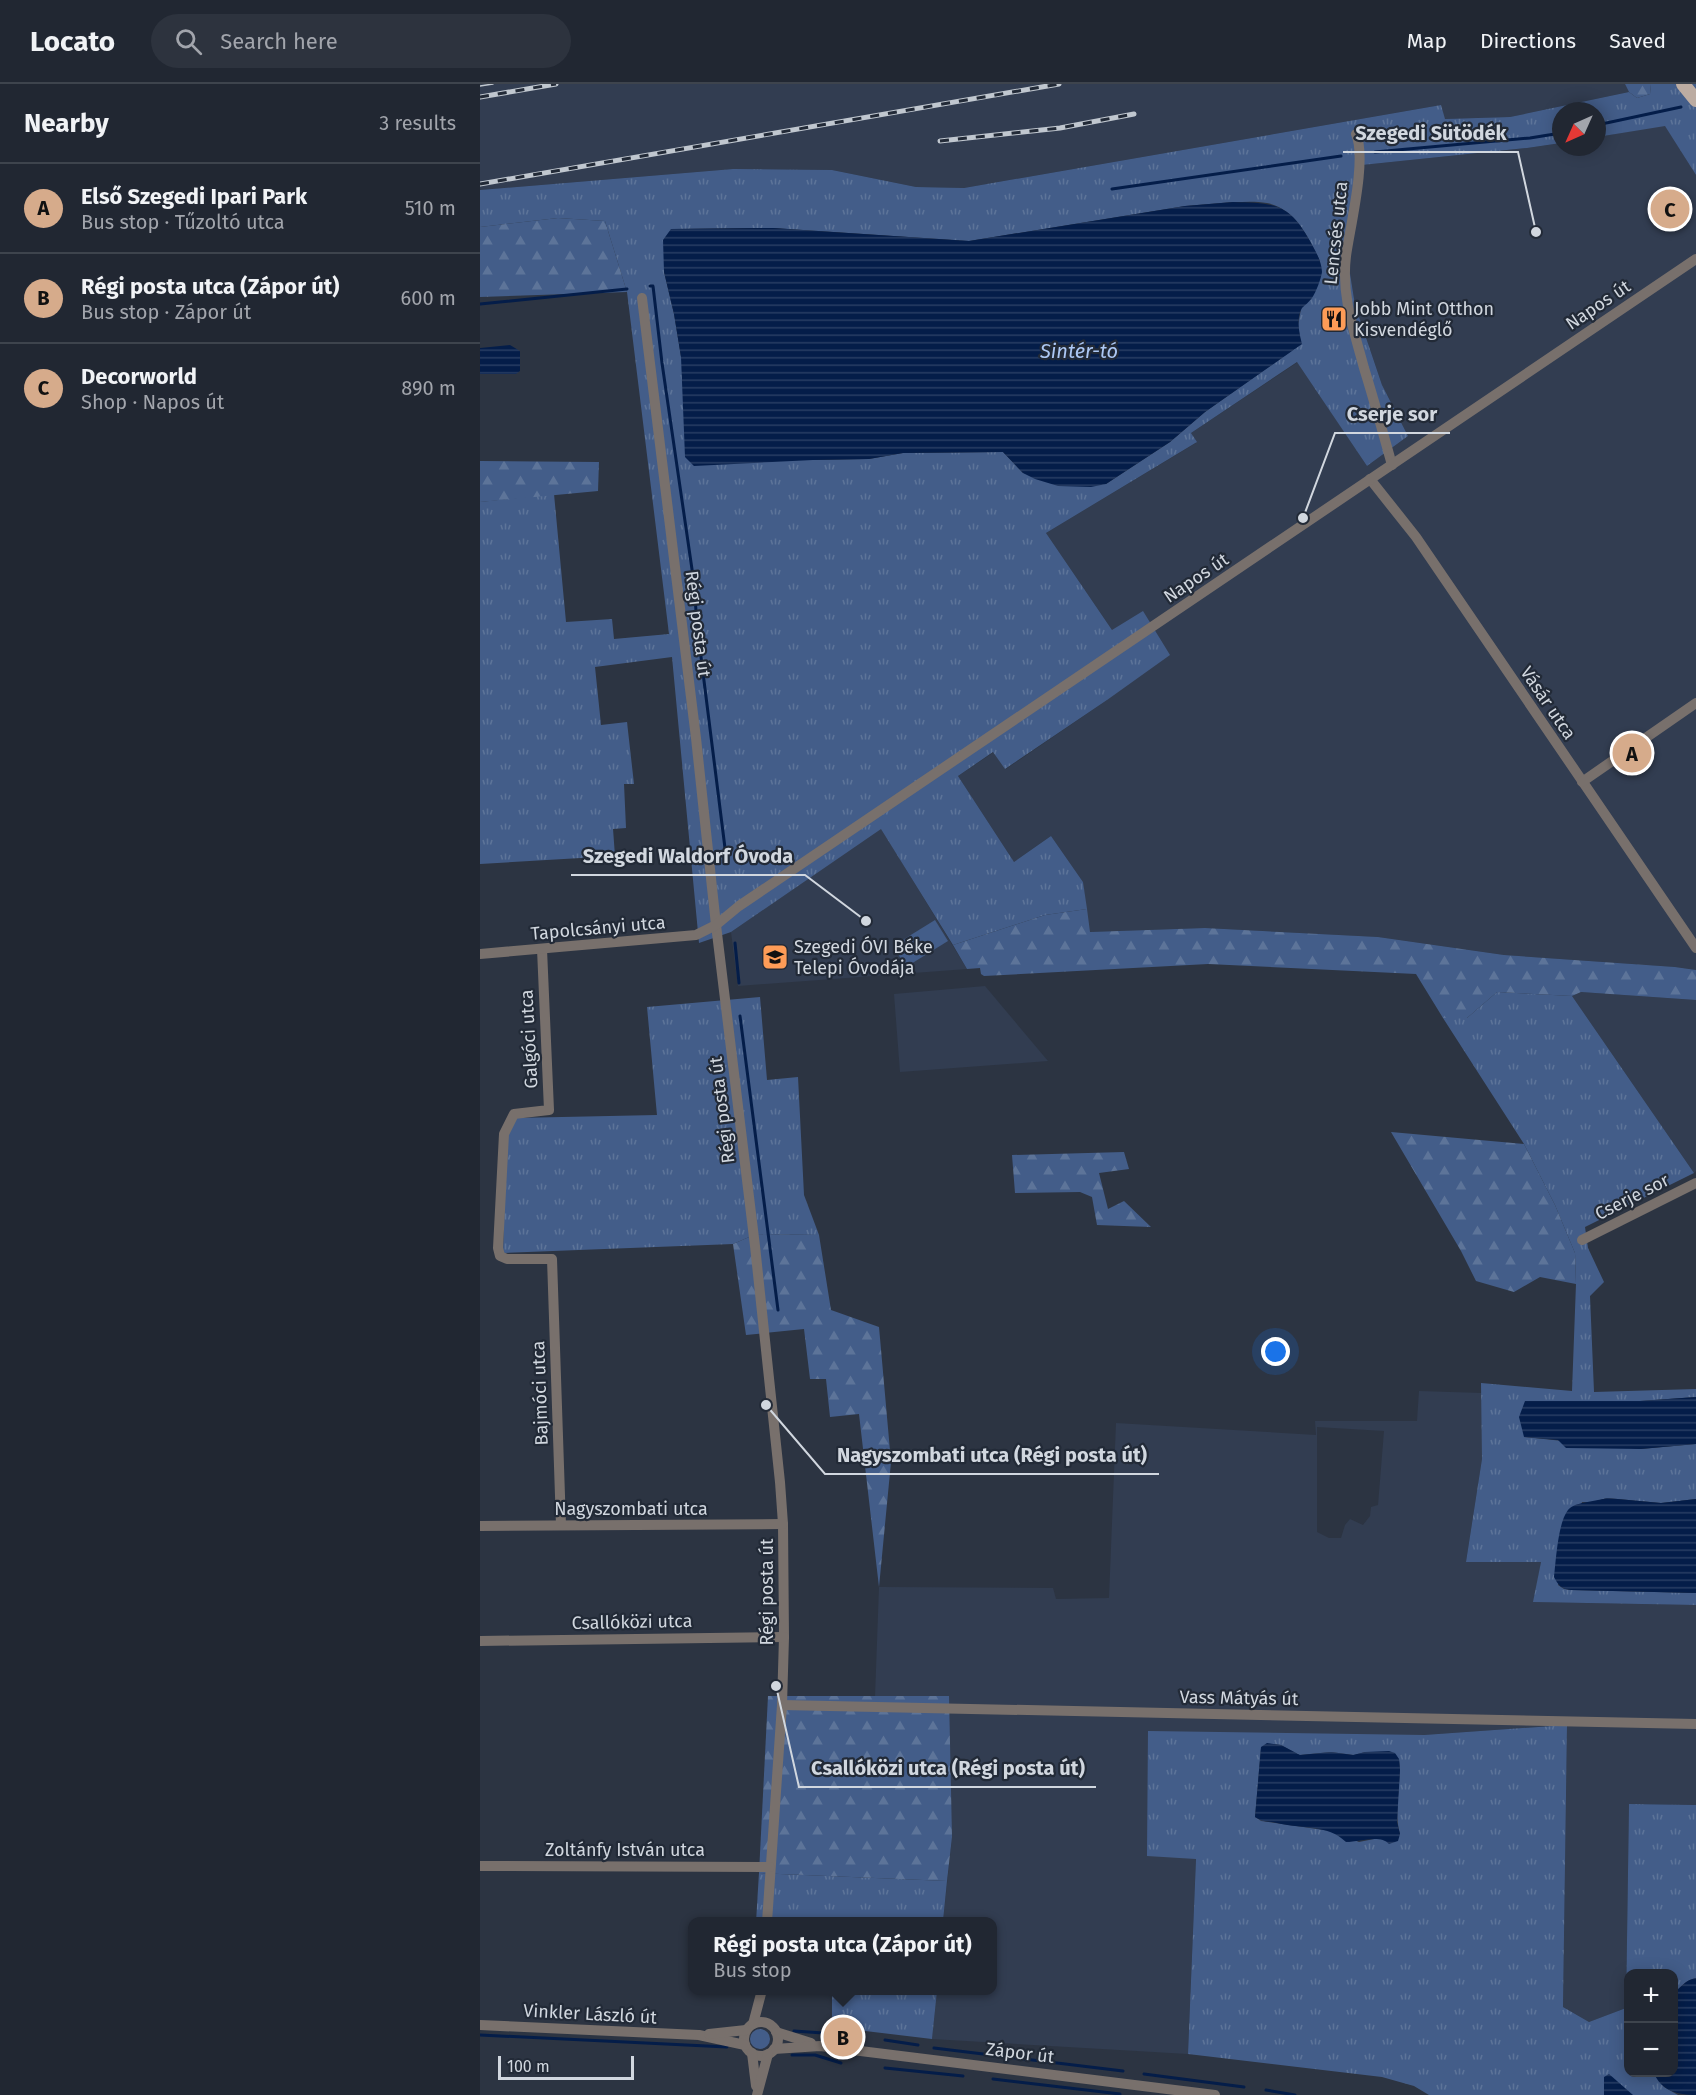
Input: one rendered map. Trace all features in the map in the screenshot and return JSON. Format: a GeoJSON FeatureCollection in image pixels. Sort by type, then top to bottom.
{"type":"FeatureCollection","features":[{"type":"Feature","properties":{"kind":"main road"},"geometry":{"type":"LineString","coordinates":[[1684,85],[1696,100]]}},
{"type":"Feature","properties":{"kind":"street","name":"Lencsés utca"},"geometry":{"type":"LineString","coordinates":[[1358,138],[1359,171],[1346,257],[1347,306],[1392,465]]}},
{"type":"Feature","properties":{"kind":"street","name":"Napos út"},"geometry":{"type":"LineString","coordinates":[[716,925],[739,906],[1696,259]]}},
{"type":"Feature","properties":{"kind":"street","name":"Régi posta út"},"geometry":{"type":"LineString","coordinates":[[642,298],[696,738],[780,1482],[783,1524],[784,1637],[782,1705],[767,1917]]}},
{"type":"Feature","properties":{"kind":"street","name":"Vásár utca"},"geometry":{"type":"LineString","coordinates":[[1370,479],[1416,537],[1696,948]]}},
{"type":"Feature","properties":{"kind":"street"},"geometry":{"type":"LineString","coordinates":[[1582,782],[1696,703]]}},
{"type":"Feature","properties":{"kind":"street","name":"Tapolcsányi utca"},"geometry":{"type":"LineString","coordinates":[[480,954],[696,935],[716,925]]}},
{"type":"Feature","properties":{"kind":"street","name":"Galgóci utca"},"geometry":{"type":"LineString","coordinates":[[542,949],[549,1110],[514,1114],[504,1134],[498,1248],[500,1256],[507,1259],[552,1259]]}},
{"type":"Feature","properties":{"kind":"street","name":"Cserje sor"},"geometry":{"type":"LineString","coordinates":[[1582,1240],[1696,1183]]}},
{"type":"Feature","properties":{"kind":"street","name":"Bajmóci utca"},"geometry":{"type":"LineString","coordinates":[[552,1259],[561,1526]]}},
{"type":"Feature","properties":{"kind":"street","name":"Nagyszombati utca"},"geometry":{"type":"LineString","coordinates":[[480,1526],[783,1524]]}},
{"type":"Feature","properties":{"kind":"street","name":"Csallóközi utca"},"geometry":{"type":"LineString","coordinates":[[480,1641],[784,1637]]}},
{"type":"Feature","properties":{"kind":"street","name":"Vass Mátyás út"},"geometry":{"type":"LineString","coordinates":[[782,1705],[1696,1724]]}},
{"type":"Feature","properties":{"kind":"street","name":"Zoltánfy István utca"},"geometry":{"type":"LineString","coordinates":[[480,1866],[770,1867]]}},
{"type":"Feature","properties":{"kind":"street"},"geometry":{"type":"LineString","coordinates":[[756,2095],[744,2035],[761,1995]]}},
{"type":"Feature","properties":{"kind":"street"},"geometry":{"type":"LineString","coordinates":[[756,2095],[777,2041],[776,2032],[767,2023],[764,1995]]}},
{"type":"Feature","properties":{"kind":"street"},"geometry":{"type":"LineString","coordinates":[[749,2027],[767,2023]]}},
{"type":"Feature","properties":{"kind":"street","name":"Vinkler László út"},"geometry":{"type":"LineString","coordinates":[[480,2025],[699,2035],[749,2027]]}},
{"type":"Feature","properties":{"kind":"street","name":"Zápor út"},"geometry":{"type":"LineString","coordinates":[[776,2032],[820,2046],[1215,2095]]}},
{"type":"Feature","properties":{"kind":"street","name":"Vinkler László út"},"geometry":{"type":"LineString","coordinates":[[699,2035],[748,2049]]}},
{"type":"Feature","properties":{"kind":"street","name":"Zápor út"},"geometry":{"type":"LineString","coordinates":[[771,2052],[820,2046]]}},
{"type":"Feature","properties":{"kind":"street"},"geometry":{"type":"LineString","coordinates":[[748,2049],[757,2055],[771,2052]]}},
{"type":"Feature","properties":{"kind":"shaded area"},"geometry":{"type":"Polygon","coordinates":[[[480,84],[1625,84],[1629,92],[1581,102],[1552,102],[1552,108],[1510,117],[1444,119],[1441,105],[964,188],[916,187],[832,170],[733,169],[480,190],[480,84]]]}},
{"type":"Feature","properties":{"kind":"shaded area"},"geometry":{"type":"Polygon","coordinates":[[[1665,125],[1696,175],[1696,970],[1504,955],[1378,937],[1205,928],[1089,932],[1083,882],[1051,836],[1014,862],[958,776],[994,752],[1006,769],[1107,700],[1112,630],[1046,533],[1196,443],[1191,433],[1298,362],[1367,466],[1408,436],[1382,385],[1355,305],[1349,267],[1362,165],[1552,144],[1552,156],[1606,156],[1606,135],[1665,125]]]}},
{"type":"Feature","properties":{"kind":"shaded area"},"geometry":{"type":"Polygon","coordinates":[[[881,828],[967,969],[738,986],[731,932],[881,828]]]}},
{"type":"Feature","properties":{"kind":"shaded area"},"geometry":{"type":"Polygon","coordinates":[[[985,986],[1048,1061],[900,1072],[894,994],[985,986]]]}},
{"type":"Feature","properties":{"kind":"shaded area"},"geometry":{"type":"Polygon","coordinates":[[[1581,992],[1696,1000],[1696,1171],[1694,1173],[1572,996],[1581,992]]]}},
{"type":"Feature","properties":{"kind":"shaded area"},"geometry":{"type":"Polygon","coordinates":[[[1419,1391],[1482,1393],[1482,1459],[1466,1562],[1541,1562],[1534,1602],[1696,1605],[1696,1805],[1629,1804],[1624,2009],[1589,2022],[1563,2007],[1567,1725],[1424,1735],[1196,1858],[1188,2054],[932,2039],[937,1995],[997,1995],[997,1917],[943,1917],[952,1837],[875,1697],[879,1587],[1053,1588],[1056,1599],[1109,1598],[1116,1423],[1316,1435],[1315,1421],[1417,1421],[1419,1391]],[[1317,1427],[1317,1532],[1329,1538],[1341,1538],[1345,1525],[1350,1519],[1363,1525],[1370,1516],[1371,1507],[1378,1505],[1384,1431],[1317,1427]]]}},
{"type":"Feature","properties":{"kind":"green space"},"geometry":{"type":"Polygon","coordinates":[[[1625,84],[1651,84],[1650,94],[1637,98],[1629,92],[1625,84]]]}},
{"type":"Feature","properties":{"kind":"green space"},"geometry":{"type":"Polygon","coordinates":[[[1651,84],[1696,84],[1696,175],[1665,126],[1606,136],[1606,102],[1581,102],[1629,92],[1637,98],[1650,94],[1651,84]]]}},
{"type":"Feature","properties":{"kind":"green space"},"geometry":{"type":"Polygon","coordinates":[[[1441,105],[1445,119],[1510,117],[1552,108],[1552,144],[1362,165],[1349,267],[1355,305],[1382,385],[1408,436],[1367,466],[1297,362],[1191,433],[1197,442],[1046,533],[1112,630],[1143,611],[1170,655],[1005,769],[993,752],[958,776],[1014,862],[1051,836],[1083,882],[1087,909],[1045,915],[953,945],[881,829],[731,932],[699,943],[672,657],[595,667],[601,725],[627,722],[634,784],[624,784],[626,828],[613,829],[615,856],[480,864],[480,502],[554,494],[566,622],[612,619],[614,639],[669,634],[627,292],[605,221],[558,218],[480,227],[480,190],[733,169],[832,170],[916,187],[964,188],[1441,105]],[[1267,203],[1185,206],[969,241],[773,228],[671,229],[664,272],[681,357],[813,460],[869,459],[903,453],[1003,452],[1023,473],[1106,484],[1170,442],[1205,412],[1301,344],[1298,325],[1301,309],[1320,261],[1300,225],[1286,211],[1267,203]]]}},
{"type":"Feature","properties":{"kind":"green space"},"geometry":{"type":"Polygon","coordinates":[[[558,218],[605,221],[627,292],[480,297],[480,227],[558,218]]]}},
{"type":"Feature","properties":{"kind":"green space"},"geometry":{"type":"Polygon","coordinates":[[[480,461],[599,462],[598,491],[480,502],[480,461]]]}},
{"type":"Feature","properties":{"kind":"green space"},"geometry":{"type":"Polygon","coordinates":[[[1087,909],[1090,932],[1205,928],[1378,937],[1504,955],[1696,970],[1696,1000],[1581,992],[1572,996],[1497,992],[1467,1018],[1443,1018],[1416,974],[1208,964],[984,976],[980,968],[967,969],[953,945],[1045,915],[1087,909]]]}},
{"type":"Feature","properties":{"kind":"green space"},"geometry":{"type":"Polygon","coordinates":[[[935,920],[948,941],[906,967],[893,946],[935,920]]]}},
{"type":"Feature","properties":{"kind":"green space"},"geometry":{"type":"Polygon","coordinates":[[[1497,992],[1572,996],[1694,1173],[1585,1227],[1588,1248],[1604,1282],[1590,1296],[1594,1392],[1696,1389],[1696,1397],[1640,1401],[1524,1437],[1641,1449],[1696,1444],[1696,1499],[1661,1503],[1607,1498],[1582,1502],[1558,1585],[1571,1590],[1696,1593],[1696,1605],[1533,1602],[1541,1562],[1466,1562],[1482,1459],[1481,1383],[1572,1391],[1575,1253],[1555,1205],[1524,1144],[1443,1018],[1467,1018],[1497,992]]]}},
{"type":"Feature","properties":{"kind":"green space"},"geometry":{"type":"Polygon","coordinates":[[[760,997],[767,1080],[798,1077],[804,1195],[819,1235],[756,1234],[733,1244],[503,1253],[506,1136],[515,1118],[657,1115],[647,1007],[760,997]]]}},
{"type":"Feature","properties":{"kind":"green space"},"geometry":{"type":"Polygon","coordinates":[[[1391,1132],[1524,1144],[1555,1205],[1575,1253],[1576,1284],[1540,1277],[1514,1292],[1476,1281],[1461,1251],[1391,1132]]]}},
{"type":"Feature","properties":{"kind":"green space"},"geometry":{"type":"Polygon","coordinates":[[[1124,1152],[1129,1169],[1099,1173],[1108,1209],[1124,1201],[1151,1227],[1097,1225],[1092,1197],[1080,1192],[1015,1193],[1012,1155],[1124,1152]]]}},
{"type":"Feature","properties":{"kind":"green space"},"geometry":{"type":"Polygon","coordinates":[[[756,1234],[819,1235],[831,1310],[879,1327],[891,1462],[879,1587],[859,1414],[830,1417],[826,1379],[810,1379],[804,1329],[746,1335],[733,1244],[756,1234]]]}},
{"type":"Feature","properties":{"kind":"green space"},"geometry":{"type":"Polygon","coordinates":[[[768,1696],[949,1696],[952,1837],[947,1881],[759,1873],[768,1696]]]}},
{"type":"Feature","properties":{"kind":"green space"},"geometry":{"type":"Polygon","coordinates":[[[1567,1725],[1563,2007],[1589,2022],[1624,2009],[1624,2077],[1657,2077],[1664,2087],[1678,2095],[1429,2095],[1414,2086],[1382,2077],[1188,2054],[1196,1859],[1147,1856],[1148,1731],[1424,1735],[1567,1725]],[[1273,1744],[1261,1748],[1255,1817],[1261,1821],[1331,1831],[1359,1842],[1385,1839],[1400,1834],[1397,1816],[1399,1759],[1365,1752],[1354,1755],[1331,1752],[1299,1755],[1281,1745],[1273,1744]]]}},
{"type":"Feature","properties":{"kind":"green space"},"geometry":{"type":"Polygon","coordinates":[[[1629,1804],[1696,1805],[1696,1978],[1678,1989],[1678,1969],[1627,1969],[1629,1804]]]}},
{"type":"Feature","properties":{"kind":"green space"},"geometry":{"type":"Polygon","coordinates":[[[759,1873],[947,1881],[943,1917],[756,1917],[759,1873]]]}},
{"type":"Feature","properties":{"kind":"green space"},"geometry":{"type":"Polygon","coordinates":[[[832,1995],[937,1995],[932,2039],[832,2027],[832,1995]]]}},
{"type":"Feature","properties":{"kind":"green space"},"geometry":{"type":"Polygon","coordinates":[[[760,2029],[767,2032],[770,2039],[767,2046],[760,2049],[753,2046],[750,2039],[753,2032],[760,2029]]]}},
{"type":"Feature","properties":{"kind":"water","name":"Sintér-tó"},"geometry":{"type":"Polygon","coordinates":[[[1233,202],[1270,205],[1287,212],[1302,228],[1316,252],[1322,272],[1314,295],[1300,312],[1299,326],[1302,344],[1205,412],[1170,442],[1106,484],[1091,487],[1058,486],[1035,479],[1023,473],[1003,452],[903,453],[869,459],[694,466],[685,457],[681,357],[664,272],[663,240],[671,229],[773,228],[969,241],[1185,206],[1233,202]]]}},
{"type":"Feature","properties":{"kind":"water"},"geometry":{"type":"Polygon","coordinates":[[[510,345],[520,351],[520,371],[516,374],[480,374],[480,348],[510,345]]]}},
{"type":"Feature","properties":{"kind":"water"},"geometry":{"type":"Polygon","coordinates":[[[1696,1397],[1696,1444],[1641,1449],[1566,1448],[1558,1440],[1524,1437],[1519,1417],[1525,1401],[1640,1401],[1696,1397]]]}},
{"type":"Feature","properties":{"kind":"water"},"geometry":{"type":"Polygon","coordinates":[[[1607,1498],[1661,1503],[1696,1499],[1696,1593],[1571,1590],[1562,1588],[1558,1584],[1554,1577],[1560,1530],[1566,1513],[1577,1504],[1607,1498]]]}},
{"type":"Feature","properties":{"kind":"water"},"geometry":{"type":"Polygon","coordinates":[[[1267,1743],[1281,1745],[1300,1755],[1331,1752],[1353,1755],[1365,1752],[1395,1753],[1399,1759],[1400,1770],[1397,1822],[1400,1834],[1398,1841],[1389,1844],[1380,1839],[1346,1842],[1331,1832],[1265,1821],[1255,1817],[1261,1747],[1267,1743]]]}},
{"type":"Feature","properties":{"kind":"water"},"geometry":{"type":"Polygon","coordinates":[[[1696,1978],[1696,2095],[1671,2091],[1656,2077],[1678,2077],[1678,1989],[1696,1978]]]}},
{"type":"Feature","properties":{"kind":"water"},"geometry":{"type":"Polygon","coordinates":[[[1609,2074],[1633,2095],[1604,2095],[1604,2077],[1609,2074]]]}},
{"type":"Feature","properties":{"kind":"waterway"},"geometry":{"type":"LineString","coordinates":[[1606,123],[1681,107]]}},
{"type":"Feature","properties":{"kind":"waterway"},"geometry":{"type":"LineString","coordinates":[[1375,152],[1552,134]]}},
{"type":"Feature","properties":{"kind":"waterway"},"geometry":{"type":"LineString","coordinates":[[1112,189],[1341,156]]}},
{"type":"Feature","properties":{"kind":"waterway"},"geometry":{"type":"LineString","coordinates":[[650,286],[653,286],[694,583],[697,625],[726,856]]}},
{"type":"Feature","properties":{"kind":"waterway"},"geometry":{"type":"LineString","coordinates":[[480,304],[627,289]]}},
{"type":"Feature","properties":{"kind":"waterway"},"geometry":{"type":"LineString","coordinates":[[735,943],[739,983]]}},
{"type":"Feature","properties":{"kind":"waterway"},"geometry":{"type":"LineString","coordinates":[[740,1016],[778,1310]]}},
{"type":"Feature","properties":{"kind":"waterway"},"geometry":{"type":"LineString","coordinates":[[794,2031],[838,2034]]}},
{"type":"Feature","properties":{"kind":"waterway"},"geometry":{"type":"LineString","coordinates":[[480,2035],[727,2047]]}},
{"type":"Feature","properties":{"kind":"waterway"},"geometry":{"type":"LineString","coordinates":[[885,2040],[918,2045]]}},
{"type":"Feature","properties":{"kind":"waterway"},"geometry":{"type":"LineString","coordinates":[[934,2048],[1123,2071]]}},
{"type":"Feature","properties":{"kind":"waterway"},"geometry":{"type":"LineString","coordinates":[[792,2055],[815,2055],[841,2063]]}},
{"type":"Feature","properties":{"kind":"waterway"},"geometry":{"type":"LineString","coordinates":[[885,2068],[963,2076]]}},
{"type":"Feature","properties":{"kind":"waterway"},"geometry":{"type":"LineString","coordinates":[[1144,2074],[1244,2087]]}},
{"type":"Feature","properties":{"kind":"waterway"},"geometry":{"type":"LineString","coordinates":[[993,2079],[1120,2094]]}},
{"type":"Feature","properties":{"kind":"waterway"},"geometry":{"type":"LineString","coordinates":[[1266,2090],[1295,2095]]}},
{"type":"Feature","properties":{"kind":"tram line"},"geometry":{"type":"LineString","coordinates":[[480,86],[493,84]]}},
{"type":"Feature","properties":{"kind":"railway"},"geometry":{"type":"LineString","coordinates":[[480,97],[556,84]]}},
{"type":"Feature","properties":{"kind":"railway"},"geometry":{"type":"LineString","coordinates":[[480,184],[1059,84]]}},
{"type":"Feature","properties":{"kind":"railway"},"geometry":{"type":"LineString","coordinates":[[940,141],[1060,128],[1134,114]]}},
{"type":"Feature","properties":{"kind":"place","name":"Decorworld"},"geometry":{"type":"Point","coordinates":[1670,209]}},
{"type":"Feature","properties":{"kind":"place","name":"Szegedi Sütödék"},"geometry":{"type":"Point","coordinates":[1536,232]}},
{"type":"Feature","properties":{"kind":"place","name":"Jobb Mint Otthon Kisvendéglő"},"geometry":{"type":"Point","coordinates":[1334,319]}},
{"type":"Feature","properties":{"kind":"place","name":"Cserje sor"},"geometry":{"type":"Point","coordinates":[1303,518]}},
{"type":"Feature","properties":{"kind":"place","name":"Első Szegedi Ipari Park"},"geometry":{"type":"Point","coordinates":[1632,753]}},
{"type":"Feature","properties":{"kind":"place","name":"Szegedi Waldorf Óvoda"},"geometry":{"type":"Point","coordinates":[866,921]}},
{"type":"Feature","properties":{"kind":"place","name":"Szegedi ÓVI Béke Telepi Óvodája"},"geometry":{"type":"Point","coordinates":[775,957]}},
{"type":"Feature","properties":{"kind":"place","name":"Nagyszombati utca (Régi posta út)"},"geometry":{"type":"Point","coordinates":[766,1405]}},
{"type":"Feature","properties":{"kind":"place","name":"Csallóközi utca (Régi posta út)"},"geometry":{"type":"Point","coordinates":[776,1686]}},
{"type":"Feature","properties":{"kind":"place","name":"Régi posta utca (Zápor út)"},"geometry":{"type":"Point","coordinates":[843,2037]}}]}
